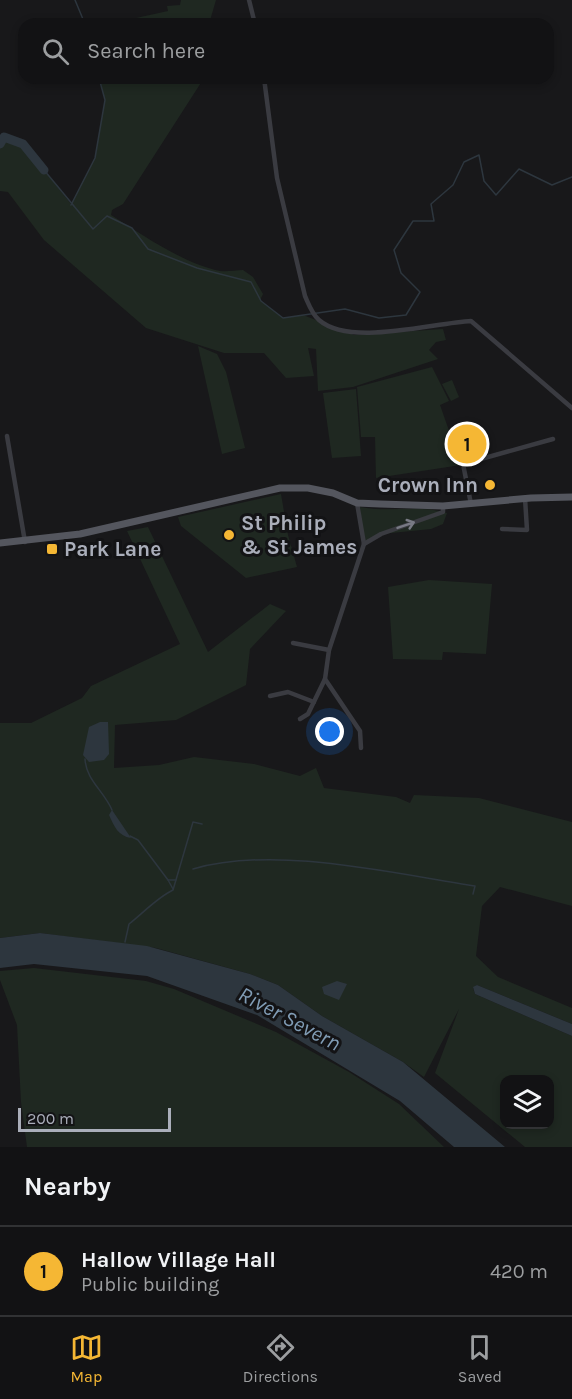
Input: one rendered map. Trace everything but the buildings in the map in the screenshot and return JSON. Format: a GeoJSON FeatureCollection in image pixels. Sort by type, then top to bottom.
{"type":"FeatureCollection","features":[{"type":"Feature","properties":{"kind":"main road"},"geometry":{"type":"LineString","coordinates":[[0,543],[25,542],[80,534],[280,488],[308,488],[333,493],[357,502],[443,506],[525,498],[572,497]]}},
{"type":"Feature","properties":{"kind":"street"},"geometry":{"type":"LineString","coordinates":[[249,0],[254,18]]}},
{"type":"Feature","properties":{"kind":"street"},"geometry":{"type":"LineString","coordinates":[[265,84],[273,154],[306,298],[312,312],[321,322],[334,328],[368,334],[471,321],[572,408]]}},
{"type":"Feature","properties":{"kind":"street"},"geometry":{"type":"LineString","coordinates":[[7,436],[25,542]]}},
{"type":"Feature","properties":{"kind":"street"},"geometry":{"type":"LineString","coordinates":[[471,504],[463,464],[553,439]]}},
{"type":"Feature","properties":{"kind":"street"},"geometry":{"type":"LineString","coordinates":[[502,529],[526,530],[525,498]]}},
{"type":"Feature","properties":{"kind":"street"},"geometry":{"type":"LineString","coordinates":[[300,719],[308,714],[325,680],[328,650],[364,544],[357,502]]}},
{"type":"Feature","properties":{"kind":"street"},"geometry":{"type":"LineString","coordinates":[[364,544],[381,534],[443,512],[443,506]]}},
{"type":"Feature","properties":{"kind":"street"},"geometry":{"type":"LineString","coordinates":[[293,643],[328,650]]}},
{"type":"Feature","properties":{"kind":"street"},"geometry":{"type":"LineString","coordinates":[[325,680],[360,731],[361,748]]}},
{"type":"Feature","properties":{"kind":"street"},"geometry":{"type":"LineString","coordinates":[[270,696],[288,692],[314,702]]}},
{"type":"Feature","properties":{"kind":"shaded area"},"geometry":{"type":"Polygon","coordinates":[[[181,0],[216,0],[211,18],[136,18],[168,11],[167,6],[180,5],[181,0]]]}},
{"type":"Feature","properties":{"kind":"shaded area"},"geometry":{"type":"Polygon","coordinates":[[[101,84],[200,84],[123,204],[112,210],[111,215],[163,248],[191,262],[220,271],[243,270],[253,277],[263,294],[260,300],[283,318],[303,315],[354,335],[443,329],[446,340],[436,342],[429,350],[438,359],[353,387],[318,391],[316,349],[308,348],[314,376],[286,378],[264,353],[224,353],[146,328],[44,240],[8,192],[0,191],[0,144],[4,137],[23,144],[71,204],[95,158],[105,100],[101,84]]]}},
{"type":"Feature","properties":{"kind":"shaded area"},"geometry":{"type":"Polygon","coordinates":[[[198,346],[217,354],[226,372],[245,448],[222,454],[198,346]]]}},
{"type":"Feature","properties":{"kind":"shaded area"},"geometry":{"type":"Polygon","coordinates":[[[432,367],[449,401],[440,405],[461,465],[376,478],[375,437],[361,437],[357,387],[432,367]]]}},
{"type":"Feature","properties":{"kind":"shaded area"},"geometry":{"type":"Polygon","coordinates":[[[452,380],[459,397],[451,401],[442,384],[452,380]]]}},
{"type":"Feature","properties":{"kind":"shaded area"},"geometry":{"type":"Polygon","coordinates":[[[356,389],[361,456],[332,458],[323,393],[356,389]]]}},
{"type":"Feature","properties":{"kind":"shaded area"},"geometry":{"type":"Polygon","coordinates":[[[281,494],[288,535],[297,567],[246,578],[181,526],[178,517],[281,494]]]}},
{"type":"Feature","properties":{"kind":"shaded area"},"geometry":{"type":"Polygon","coordinates":[[[360,507],[426,509],[447,513],[443,524],[431,529],[381,534],[364,544],[360,507]]]}},
{"type":"Feature","properties":{"kind":"shaded area"},"geometry":{"type":"Polygon","coordinates":[[[148,527],[208,652],[270,604],[286,611],[250,649],[246,685],[176,720],[115,725],[114,768],[159,765],[194,757],[254,764],[300,776],[316,768],[324,788],[396,797],[410,803],[414,795],[479,798],[572,822],[572,906],[500,887],[482,906],[476,956],[498,977],[572,1008],[572,1024],[477,985],[473,988],[475,994],[572,1036],[572,1147],[525,1147],[503,1129],[554,1129],[554,1075],[500,1075],[500,1126],[435,1073],[459,1009],[424,1077],[403,1062],[322,1016],[278,985],[250,974],[156,948],[40,933],[0,938],[0,723],[31,723],[82,698],[91,686],[180,644],[127,531],[148,527]]]}},
{"type":"Feature","properties":{"kind":"shaded area"},"geometry":{"type":"Polygon","coordinates":[[[429,580],[492,584],[486,654],[443,652],[442,660],[393,659],[388,587],[429,580]]]}},
{"type":"Feature","properties":{"kind":"shaded area"},"geometry":{"type":"Polygon","coordinates":[[[34,968],[146,981],[174,989],[276,1032],[349,1072],[399,1104],[444,1147],[27,1147],[21,1102],[17,1025],[0,980],[0,971],[34,968]]]}},
{"type":"Feature","properties":{"kind":"water"},"geometry":{"type":"Polygon","coordinates":[[[100,722],[108,722],[109,754],[104,760],[89,762],[83,755],[89,727],[100,722]]]}},
{"type":"Feature","properties":{"kind":"water"},"geometry":{"type":"Polygon","coordinates":[[[112,810],[131,838],[120,833],[115,827],[109,815],[112,810]]]}},
{"type":"Feature","properties":{"kind":"water","name":"River Severn"},"geometry":{"type":"Polygon","coordinates":[[[40,933],[147,946],[250,974],[278,985],[322,1016],[403,1062],[505,1147],[454,1147],[400,1101],[257,1015],[147,976],[34,964],[0,968],[0,938],[40,933]]]}},
{"type":"Feature","properties":{"kind":"water"},"geometry":{"type":"Polygon","coordinates":[[[337,981],[347,984],[339,1000],[324,994],[322,987],[337,981]]]}},
{"type":"Feature","properties":{"kind":"water"},"geometry":{"type":"Polygon","coordinates":[[[477,985],[572,1024],[572,1036],[475,994],[473,987],[477,985]]]}},
{"type":"Feature","properties":{"kind":"waterway"},"geometry":{"type":"LineString","coordinates":[[75,0],[82,18]]}},
{"type":"Feature","properties":{"kind":"waterway"},"geometry":{"type":"LineString","coordinates":[[71,205],[95,158],[105,100],[101,84]]}},
{"type":"Feature","properties":{"kind":"waterway"},"geometry":{"type":"LineString","coordinates":[[0,144],[4,137],[23,144],[44,170]]}},
{"type":"Feature","properties":{"kind":"waterway"},"geometry":{"type":"LineString","coordinates":[[44,170],[93,229],[107,216],[132,228],[148,249],[197,268],[251,282],[261,301],[283,318],[345,309],[379,318],[406,315],[420,292],[401,273],[394,250],[413,221],[434,221],[431,204],[453,185],[464,162],[479,155],[484,181],[496,195],[519,169],[552,185],[572,177]]}},
{"type":"Feature","properties":{"kind":"waterway"},"geometry":{"type":"LineString","coordinates":[[85,759],[92,779],[112,810]]}},
{"type":"Feature","properties":{"kind":"waterway"},"geometry":{"type":"LineString","coordinates":[[125,942],[129,924],[173,890],[193,822],[202,824]]}},
{"type":"Feature","properties":{"kind":"waterway"},"geometry":{"type":"LineString","coordinates":[[130,836],[138,840],[168,880],[176,880]]}},
{"type":"Feature","properties":{"kind":"waterway"},"geometry":{"type":"LineString","coordinates":[[193,869],[225,862],[296,860],[475,886],[473,894]]}},
{"type":"Feature","properties":{"kind":"waterway"},"geometry":{"type":"LineString","coordinates":[[168,880],[173,889]]}},
{"type":"Feature","properties":{"kind":"place","name":"Hallow Village Hall"},"geometry":{"type":"Point","coordinates":[467,444]}},
{"type":"Feature","properties":{"kind":"place","name":"Crown Inn"},"geometry":{"type":"Point","coordinates":[490,485]}},
{"type":"Feature","properties":{"kind":"place","name":"St Philip & St James"},"geometry":{"type":"Point","coordinates":[229,535]}},
{"type":"Feature","properties":{"kind":"place","name":"Park Lane"},"geometry":{"type":"Point","coordinates":[52,549]}}]}
